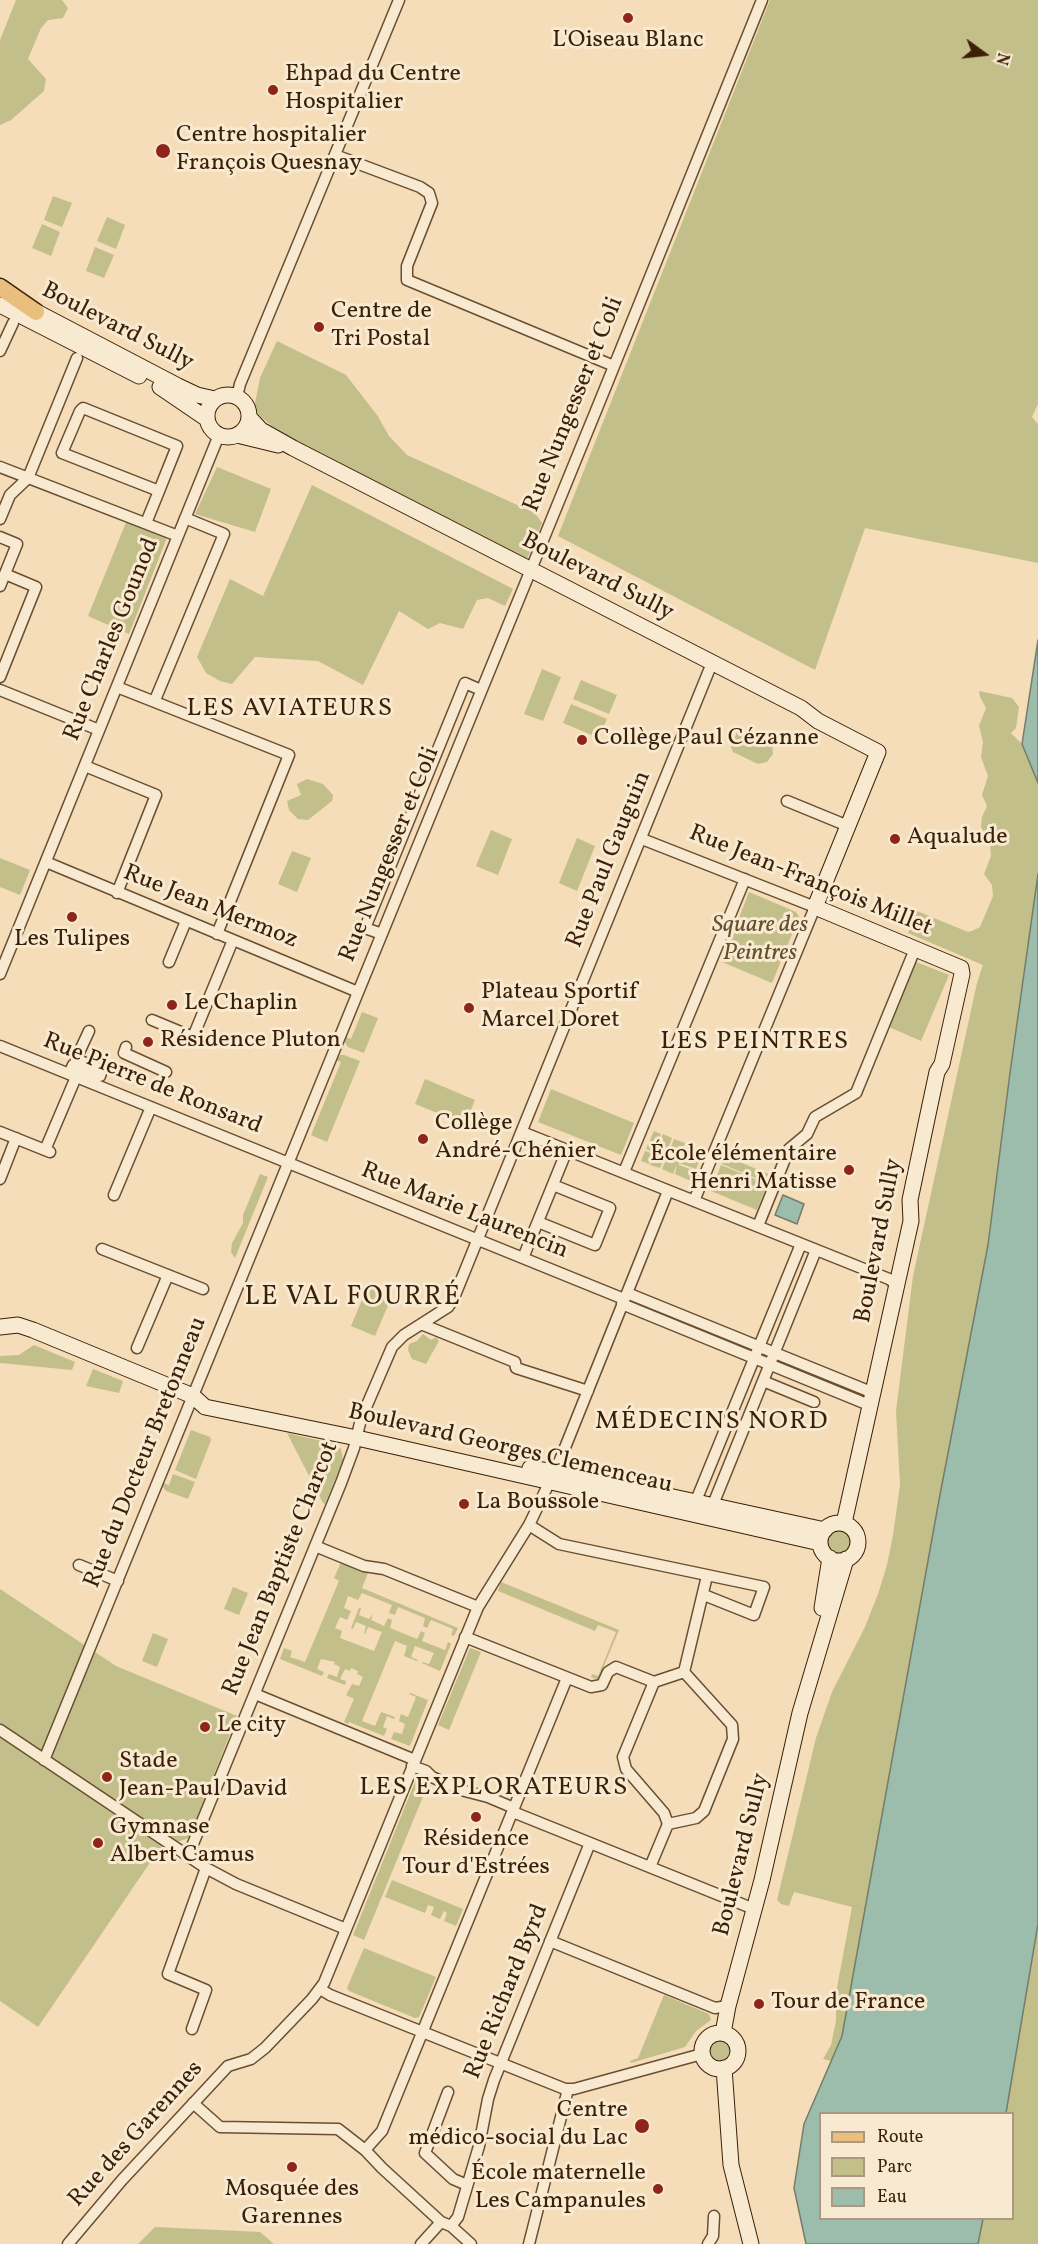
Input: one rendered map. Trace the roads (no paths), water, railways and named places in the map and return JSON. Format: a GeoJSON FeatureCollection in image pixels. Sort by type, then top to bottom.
{"type":"FeatureCollection","features":[{"type":"Feature","properties":{"kind":"main road"},"geometry":{"type":"LineString","coordinates":[[0,287],[36,312]]}},
{"type":"Feature","properties":{"kind":"street"},"geometry":{"type":"LineString","coordinates":[[237,397],[240,384],[399,0]]}},
{"type":"Feature","properties":{"kind":"street","name":"Rue Nungesser et Coli"},"geometry":{"type":"LineString","coordinates":[[289,1163],[762,0]]}},
{"type":"Feature","properties":{"kind":"street"},"geometry":{"type":"LineString","coordinates":[[335,155],[420,187],[429,193],[432,203],[407,266],[407,280],[614,366]]}},
{"type":"Feature","properties":{"kind":"street","name":"Boulevard Sully"},"geometry":{"type":"LineString","coordinates":[[0,293],[187,390],[215,399]]}},
{"type":"Feature","properties":{"kind":"street","name":"Boulevard Sully"},"geometry":{"type":"LineString","coordinates":[[0,305],[161,387],[207,419]]}},
{"type":"Feature","properties":{"kind":"street"},"geometry":{"type":"LineString","coordinates":[[0,351],[13,323]]}},
{"type":"Feature","properties":{"kind":"street"},"geometry":{"type":"LineString","coordinates":[[0,519],[10,495],[28,478],[77,358]]}},
{"type":"Feature","properties":{"kind":"street"},"geometry":{"type":"LineString","coordinates":[[226,395],[237,397],[246,405],[249,417],[261,430],[292,448],[237,435],[225,437],[219,435],[209,426],[208,408],[215,399],[226,395]]}},
{"type":"Feature","properties":{"kind":"street"},"geometry":{"type":"LineString","coordinates":[[146,523],[159,491],[177,446],[83,408],[62,453],[159,491]]}},
{"type":"Feature","properties":{"kind":"street"},"geometry":{"type":"LineString","coordinates":[[237,435],[245,428],[249,417]]}},
{"type":"Feature","properties":{"kind":"street","name":"Rue Charles Gounod"},"geometry":{"type":"LineString","coordinates":[[0,974],[219,435]]}},
{"type":"Feature","properties":{"kind":"street","name":"Boulevard Sully"},"geometry":{"type":"LineString","coordinates":[[292,448],[801,708],[818,721],[878,752],[848,826]]}},
{"type":"Feature","properties":{"kind":"street"},"geometry":{"type":"LineString","coordinates":[[0,467],[178,536]]}},
{"type":"Feature","properties":{"kind":"street"},"geometry":{"type":"LineString","coordinates":[[155,700],[224,534],[185,518]]}},
{"type":"Feature","properties":{"kind":"street"},"geometry":{"type":"LineString","coordinates":[[0,537],[17,544],[0,586]]}},
{"type":"Feature","properties":{"kind":"street"},"geometry":{"type":"LineString","coordinates":[[0,677],[36,587],[5,574]]}},
{"type":"Feature","properties":{"kind":"street","name":"Rue Paul Gauguin"},"geometry":{"type":"LineString","coordinates":[[421,1324],[451,1304],[712,663]]}},
{"type":"Feature","properties":{"kind":"street"},"geometry":{"type":"LineString","coordinates":[[382,934],[365,928],[465,683],[482,690]]}},
{"type":"Feature","properties":{"kind":"street"},"geometry":{"type":"LineString","coordinates":[[117,687],[155,700],[289,755],[217,934]]}},
{"type":"Feature","properties":{"kind":"street"},"geometry":{"type":"LineString","coordinates":[[0,690],[99,730]]}},
{"type":"Feature","properties":{"kind":"street"},"geometry":{"type":"LineString","coordinates":[[85,766],[156,795],[117,893]]}},
{"type":"Feature","properties":{"kind":"street"},"geometry":{"type":"LineString","coordinates":[[694,1201],[848,826],[787,801]]}},
{"type":"Feature","properties":{"kind":"street","name":"Rue Jean-François Millet"},"geometry":{"type":"LineString","coordinates":[[642,838],[961,968]]}},
{"type":"Feature","properties":{"kind":"street","name":"Rue Jean Mermoz"},"geometry":{"type":"LineString","coordinates":[[46,862],[358,992]]}},
{"type":"Feature","properties":{"kind":"street"},"geometry":{"type":"LineString","coordinates":[[624,1172],[745,879]]}},
{"type":"Feature","properties":{"kind":"street"},"geometry":{"type":"LineString","coordinates":[[169,962],[186,921]]}},
{"type":"Feature","properties":{"kind":"street"},"geometry":{"type":"LineString","coordinates":[[152,1020],[181,1036],[193,1036],[232,940]]}},
{"type":"Feature","properties":{"kind":"street"},"geometry":{"type":"LineString","coordinates":[[758,1226],[789,1149],[804,1137],[815,1117],[856,1093],[915,949]]}},
{"type":"Feature","properties":{"kind":"street","name":"Boulevard Sully"},"geometry":{"type":"LineString","coordinates":[[844,1524],[911,1221],[912,1188],[937,1072],[942,1064],[962,974],[961,968]]}},
{"type":"Feature","properties":{"kind":"street"},"geometry":{"type":"LineString","coordinates":[[0,1132],[48,1151],[73,1075],[73,1065],[100,1076],[102,1070],[76,1059],[89,1031]]}},
{"type":"Feature","properties":{"kind":"street","name":"Rue Pierre de Ronsard"},"geometry":{"type":"LineString","coordinates":[[0,1046],[289,1163]]}},
{"type":"Feature","properties":{"kind":"street"},"geometry":{"type":"LineString","coordinates":[[126,1047],[124,1053],[166,1072]]}},
{"type":"Feature","properties":{"kind":"street"},"geometry":{"type":"LineString","coordinates":[[114,1195],[151,1107]]}},
{"type":"Feature","properties":{"kind":"street"},"geometry":{"type":"LineString","coordinates":[[522,1132],[889,1278],[895,1288]]}},
{"type":"Feature","properties":{"kind":"street"},"geometry":{"type":"LineString","coordinates":[[0,1179],[16,1138]]}},
{"type":"Feature","properties":{"kind":"street"},"geometry":{"type":"LineString","coordinates":[[523,1258],[567,1150]]}},
{"type":"Feature","properties":{"kind":"street","name":"Rue Marie Laurencin"},"geometry":{"type":"LineString","coordinates":[[289,1163],[624,1299]]}},
{"type":"Feature","properties":{"kind":"street","name":"Rue du Docteur Bretonneau"},"geometry":{"type":"LineString","coordinates":[[44,1760],[289,1163]]}},
{"type":"Feature","properties":{"kind":"street"},"geometry":{"type":"LineString","coordinates":[[538,1222],[594,1245],[606,1218],[610,1208],[553,1185]]}},
{"type":"Feature","properties":{"kind":"street","name":"Rue des Garennes"},"geometry":{"type":"LineString","coordinates":[[68,2244],[122,2181],[228,2066],[251,2059],[265,2048],[320,1989],[478,1607],[529,1525],[551,1477],[668,1191]]}},
{"type":"Feature","properties":{"kind":"street"},"geometry":{"type":"LineString","coordinates":[[693,1508],[801,1244]]}},
{"type":"Feature","properties":{"kind":"street"},"geometry":{"type":"LineString","coordinates":[[102,1250],[203,1289]]}},
{"type":"Feature","properties":{"kind":"street"},"geometry":{"type":"LineString","coordinates":[[711,1512],[816,1250]]}},
{"type":"Feature","properties":{"kind":"street"},"geometry":{"type":"LineString","coordinates":[[137,1348],[168,1275]]}},
{"type":"Feature","properties":{"kind":"street"},"geometry":{"type":"LineString","coordinates":[[624,1299],[775,1353],[870,1399]]}},
{"type":"Feature","properties":{"kind":"street"},"geometry":{"type":"LineString","coordinates":[[624,1299],[771,1365],[870,1399]]}},
{"type":"Feature","properties":{"kind":"street"},"geometry":{"type":"LineString","coordinates":[[421,1324],[514,1362],[516,1368],[588,1390]]}},
{"type":"Feature","properties":{"kind":"street","name":"Rue Jean Baptiste Charcot"},"geometry":{"type":"LineString","coordinates":[[188,1856],[315,1546],[358,1434],[361,1419],[394,1342],[421,1324]]}},
{"type":"Feature","properties":{"kind":"street","name":"Boulevard Georges Clemenceau"},"geometry":{"type":"LineString","coordinates":[[0,1328],[18,1325],[27,1327],[193,1396],[208,1397],[358,1434],[823,1536]]}},
{"type":"Feature","properties":{"kind":"street"},"geometry":{"type":"LineString","coordinates":[[763,1382],[814,1402]]}},
{"type":"Feature","properties":{"kind":"street"},"geometry":{"type":"LineString","coordinates":[[832,1524],[844,1524],[854,1530],[858,1541],[855,1552],[838,1559],[825,1554],[823,1536],[832,1524]]}},
{"type":"Feature","properties":{"kind":"street"},"geometry":{"type":"LineString","coordinates":[[529,1525],[559,1544],[764,1587],[754,1615],[704,1594]]}},
{"type":"Feature","properties":{"kind":"street"},"geometry":{"type":"LineString","coordinates":[[315,1546],[364,1566],[384,1569],[478,1607]]}},
{"type":"Feature","properties":{"kind":"street","name":"Boulevard Sully"},"geometry":{"type":"LineString","coordinates":[[723,2033],[838,1559]]}},
{"type":"Feature","properties":{"kind":"street"},"geometry":{"type":"LineString","coordinates":[[79,1565],[118,1581]]}},
{"type":"Feature","properties":{"kind":"street"},"geometry":{"type":"LineString","coordinates":[[684,1672],[707,1576]]}},
{"type":"Feature","properties":{"kind":"street"},"geometry":{"type":"LineString","coordinates":[[465,1637],[595,1687],[602,1685],[608,1672],[616,1667],[654,1682],[684,1672]]}},
{"type":"Feature","properties":{"kind":"street"},"geometry":{"type":"LineString","coordinates":[[668,1824],[696,1818],[704,1810],[734,1739],[732,1725],[684,1672]]}},
{"type":"Feature","properties":{"kind":"street"},"geometry":{"type":"LineString","coordinates":[[365,2150],[382,2131],[567,1678]]}},
{"type":"Feature","properties":{"kind":"street"},"geometry":{"type":"LineString","coordinates":[[650,1867],[668,1824],[663,1813],[626,1769],[623,1757],[654,1682]]}},
{"type":"Feature","properties":{"kind":"street"},"geometry":{"type":"LineString","coordinates":[[255,1694],[414,1763],[432,1777],[461,1790],[488,1797],[590,1843],[754,1909]]}},
{"type":"Feature","properties":{"kind":"street"},"geometry":{"type":"LineString","coordinates":[[0,1730],[206,1868],[236,1884],[346,1929]]}},
{"type":"Feature","properties":{"kind":"street","name":"Rue Richard Byrd"},"geometry":{"type":"LineString","coordinates":[[421,2244],[458,2217],[479,2146],[488,2099],[590,1843]]}},
{"type":"Feature","properties":{"kind":"street"},"geometry":{"type":"LineString","coordinates":[[192,2029],[206,1990],[168,1974],[206,1868]]}},
{"type":"Feature","properties":{"kind":"street"},"geometry":{"type":"LineString","coordinates":[[550,1941],[715,2008],[728,2006]]}},
{"type":"Feature","properties":{"kind":"street"},"geometry":{"type":"LineString","coordinates":[[320,1989],[423,2033],[568,2090],[702,2054]]}},
{"type":"Feature","properties":{"kind":"street"},"geometry":{"type":"LineString","coordinates":[[717,2032],[723,2033],[734,2039],[738,2050],[734,2062],[724,2068],[712,2067],[702,2054],[702,2048],[707,2038],[717,2032]]}},
{"type":"Feature","properties":{"kind":"street"},"geometry":{"type":"LineString","coordinates":[[724,2068],[731,2165],[751,2244]]}},
{"type":"Feature","properties":{"kind":"street"},"geometry":{"type":"LineString","coordinates":[[528,2244],[568,2090]]}},
{"type":"Feature","properties":{"kind":"street"},"geometry":{"type":"LineString","coordinates":[[448,2092],[425,2153],[453,2179],[467,2185]]}},
{"type":"Feature","properties":{"kind":"street"},"geometry":{"type":"LineString","coordinates":[[193,2103],[220,2127],[338,2130],[365,2150],[382,2168],[471,2244]]}},
{"type":"Feature","properties":{"kind":"street"},"geometry":{"type":"LineString","coordinates":[[708,2244],[712,2236],[714,2216]]}},
{"type":"Feature","properties":{"kind":"water"},"geometry":{"type":"Polygon","coordinates":[[[1038,640],[1038,783],[1022,744],[1038,640]]]}},
{"type":"Feature","properties":{"kind":"water"},"geometry":{"type":"Polygon","coordinates":[[[1038,874],[1038,1924],[1006,2112],[819,2112],[819,2220],[983,2220],[978,2244],[806,2244],[794,2188],[804,2124],[842,2036],[939,1500],[988,1245],[1038,874]]]}},
{"type":"Feature","properties":{"kind":"water"},"geometry":{"type":"Polygon","coordinates":[[[783,1195],[804,1204],[797,1224],[775,1215],[783,1195]]]}},
{"type":"Feature","properties":{"kind":"place","name":"L'Oiseau Blanc"},"geometry":{"type":"Point","coordinates":[628,18]}},
{"type":"Feature","properties":{"kind":"place","name":"Ehpad du Centre Hospitalier"},"geometry":{"type":"Point","coordinates":[273,90]}},
{"type":"Feature","properties":{"kind":"place","name":"Centre hospitalier François Quesnay"},"geometry":{"type":"Point","coordinates":[163,151]}},
{"type":"Feature","properties":{"kind":"place","name":"Centre de Tri Postal"},"geometry":{"type":"Point","coordinates":[319,327]}},
{"type":"Feature","properties":{"kind":"place","name":"Collège Paul Cézanne"},"geometry":{"type":"Point","coordinates":[582,740]}},
{"type":"Feature","properties":{"kind":"place","name":"Aqualude"},"geometry":{"type":"Point","coordinates":[895,839]}},
{"type":"Feature","properties":{"kind":"place","name":"Les Tulipes"},"geometry":{"type":"Point","coordinates":[72,917]}},
{"type":"Feature","properties":{"kind":"place","name":"Le Chaplin"},"geometry":{"type":"Point","coordinates":[172,1005]}},
{"type":"Feature","properties":{"kind":"place","name":"Plateau Sportif Marcel Doret"},"geometry":{"type":"Point","coordinates":[469,1008]}},
{"type":"Feature","properties":{"kind":"place","name":"Résidence Pluton"},"geometry":{"type":"Point","coordinates":[148,1042]}},
{"type":"Feature","properties":{"kind":"place","name":"Collège André-Chénier"},"geometry":{"type":"Point","coordinates":[423,1139]}},
{"type":"Feature","properties":{"kind":"place","name":"École élémentaire Henri Matisse"},"geometry":{"type":"Point","coordinates":[849,1170]}},
{"type":"Feature","properties":{"kind":"place","name":"La Boussole"},"geometry":{"type":"Point","coordinates":[464,1504]}},
{"type":"Feature","properties":{"kind":"place","name":"Le city"},"geometry":{"type":"Point","coordinates":[205,1727]}},
{"type":"Feature","properties":{"kind":"place","name":"Stade Jean-Paul David"},"geometry":{"type":"Point","coordinates":[107,1777]}},
{"type":"Feature","properties":{"kind":"place","name":"Résidence Tour d'Estrées"},"geometry":{"type":"Point","coordinates":[476,1817]}},
{"type":"Feature","properties":{"kind":"place","name":"Gymnase Albert Camus"},"geometry":{"type":"Point","coordinates":[98,1843]}},
{"type":"Feature","properties":{"kind":"place","name":"Tour de France"},"geometry":{"type":"Point","coordinates":[759,2004]}},
{"type":"Feature","properties":{"kind":"place","name":"Centre médico-social du Lac"},"geometry":{"type":"Point","coordinates":[642,2126]}},
{"type":"Feature","properties":{"kind":"place","name":"Mosquée des Garennes"},"geometry":{"type":"Point","coordinates":[292,2167]}},
{"type":"Feature","properties":{"kind":"place","name":"École maternelle Les Campanules"},"geometry":{"type":"Point","coordinates":[658,2189]}},
{"type":"Feature","properties":{"kind":"district","name":"LES AVIATEURS"},"geometry":{"type":"Point","coordinates":[290,710]}},
{"type":"Feature","properties":{"kind":"district","name":"LES PEINTRES"},"geometry":{"type":"Point","coordinates":[755,1043]}},
{"type":"Feature","properties":{"kind":"district","name":"LE VAL FOURRÉ"},"geometry":{"type":"Point","coordinates":[353,1299]}},
{"type":"Feature","properties":{"kind":"district","name":"MÉDECINS NORD"},"geometry":{"type":"Point","coordinates":[712,1423]}},
{"type":"Feature","properties":{"kind":"district","name":"LES EXPLORATEURS"},"geometry":{"type":"Point","coordinates":[494,1789]}},
{"type":"Feature","properties":{"kind":"park label","name":"Square des Peintres"},"geometry":{"type":"Point","coordinates":[760,941]}}]}
